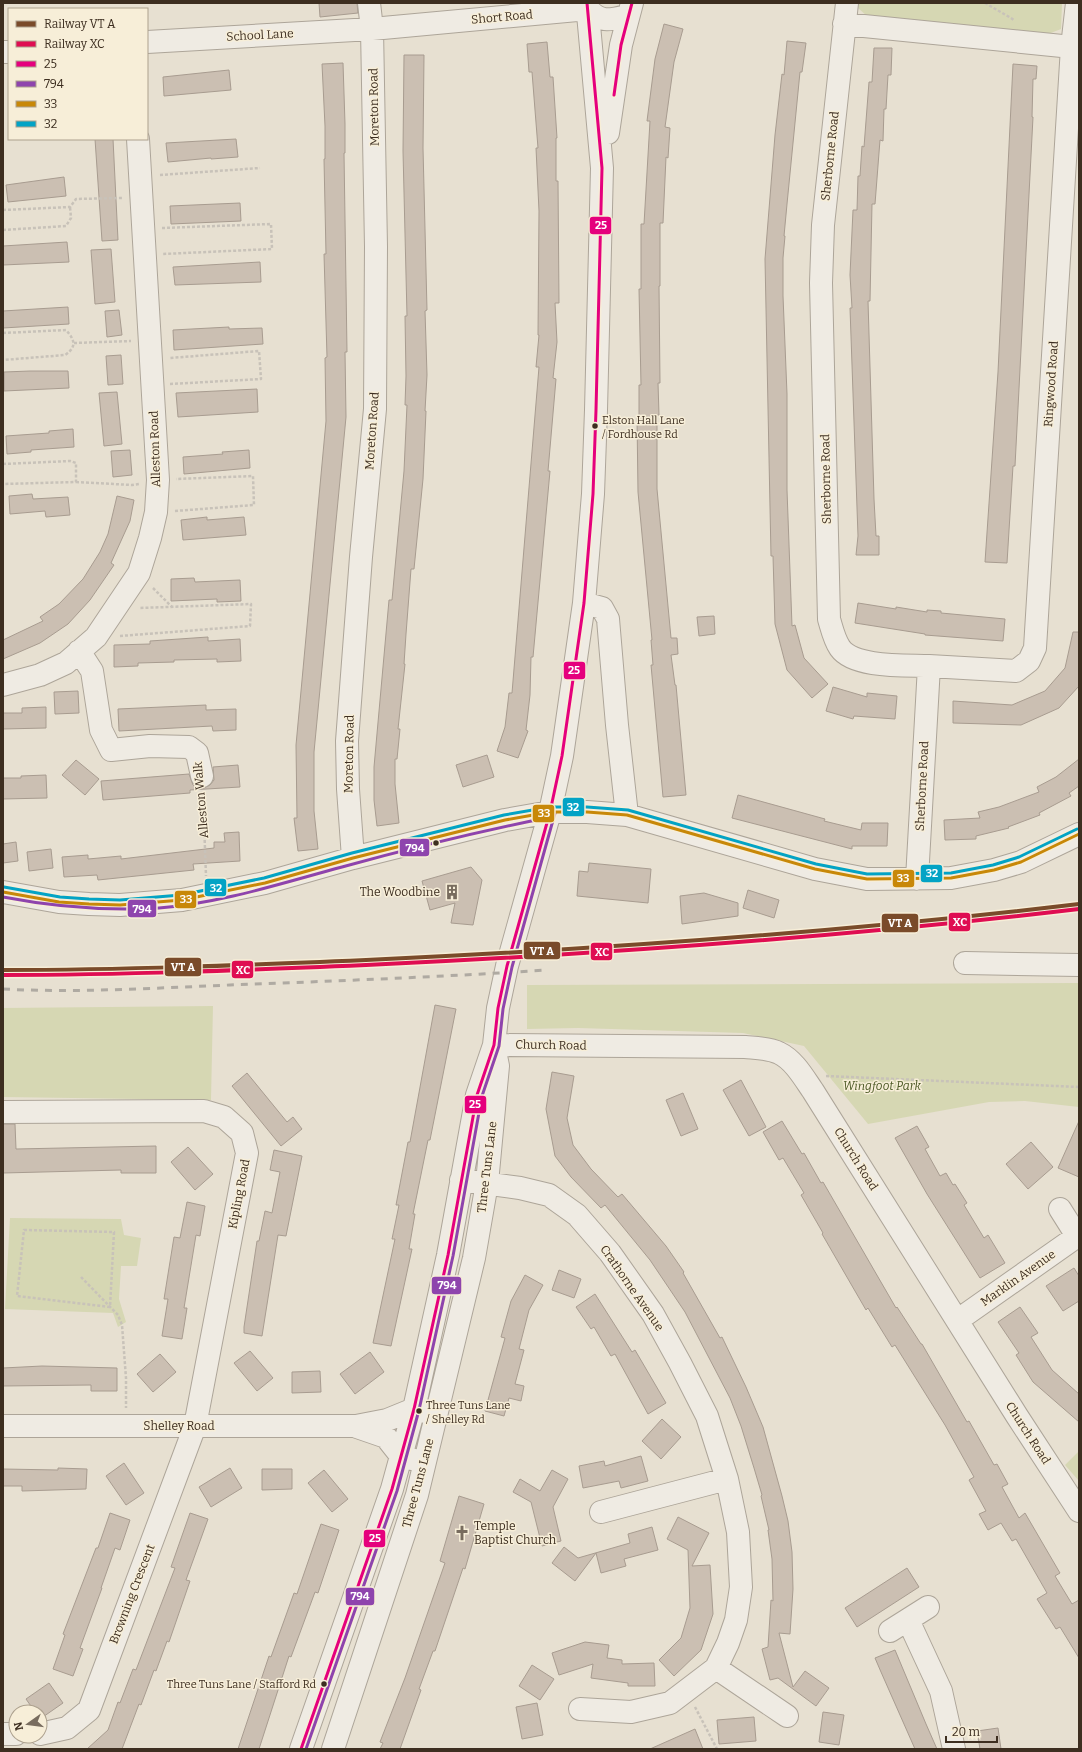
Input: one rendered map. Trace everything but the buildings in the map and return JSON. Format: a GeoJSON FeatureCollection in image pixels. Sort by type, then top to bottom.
{"type":"FeatureCollection","features":[{"type":"Feature","properties":{"kind":"street","name":"Moreton Road"},"geometry":{"type":"LineString","coordinates":[[353,858],[348,789],[347,741],[361,557],[375,409],[376,247],[372,29],[369,3]]}},
{"type":"Feature","properties":{"kind":"street","name":"Sherborne Road"},"geometry":{"type":"LineString","coordinates":[[847,3],[823,225],[821,283],[829,619],[834,635],[841,649],[850,656],[863,662],[929,666],[917,879]]}},
{"type":"Feature","properties":{"kind":"street","name":"Ringwood Road"},"geometry":{"type":"LineString","coordinates":[[929,666],[1016,671],[1029,660],[1035,648],[1072,47],[1076,3]]}},
{"type":"Feature","properties":{"kind":"street","name":"Short Road"},"geometry":{"type":"LineString","coordinates":[[372,29],[587,6]]}},
{"type":"Feature","properties":{"kind":"street"},"geometry":{"type":"LineString","coordinates":[[587,6],[595,17],[604,19],[614,19],[629,10]]}},
{"type":"Feature","properties":{"kind":"street"},"geometry":{"type":"LineString","coordinates":[[587,6],[602,168]]}},
{"type":"Feature","properties":{"kind":"street"},"geometry":{"type":"LineString","coordinates":[[602,168],[629,10]]}},
{"type":"Feature","properties":{"kind":"street"},"geometry":{"type":"LineString","coordinates":[[844,24],[1072,47]]}},
{"type":"Feature","properties":{"kind":"street","name":"School Lane"},"geometry":{"type":"LineString","coordinates":[[148,42],[372,29]]}},
{"type":"Feature","properties":{"kind":"street","name":"Alleston Road"},"geometry":{"type":"LineString","coordinates":[[3,685],[40,675],[66,663],[96,637],[138,573],[150,538],[156,512],[158,480],[142,229],[138,140]]}},
{"type":"Feature","properties":{"kind":"street","name":"Three Tuns Lane"},"geometry":{"type":"LineString","coordinates":[[301,1749],[390,1496],[414,1410],[448,1255],[477,1095],[494,1045],[498,1008],[507,966],[550,812],[562,756],[584,603],[593,494],[602,168]]}},
{"type":"Feature","properties":{"kind":"street"},"geometry":{"type":"LineString","coordinates":[[584,603],[602,608],[608,619],[617,725],[627,815]]}},
{"type":"Feature","properties":{"kind":"street","name":"Alleston Walk"},"geometry":{"type":"LineString","coordinates":[[79,651],[92,671],[101,730],[111,750],[150,746],[189,747],[197,753],[202,776]]}},
{"type":"Feature","properties":{"kind":"street"},"geometry":{"type":"LineString","coordinates":[[3,892],[58,902],[90,904],[156,903],[207,896],[265,883],[353,858],[505,820],[550,812],[587,812],[627,815],[815,869],[867,879],[951,878],[994,870],[1021,862],[1079,834]]}},
{"type":"Feature","properties":{"kind":"street"},"geometry":{"type":"LineString","coordinates":[[965,963],[1079,965]]}},
{"type":"Feature","properties":{"kind":"street","name":"Three Tuns Lane"},"geometry":{"type":"LineString","coordinates":[[333,1749],[417,1495],[474,1258],[487,1183],[498,1066],[494,1045]]}},
{"type":"Feature","properties":{"kind":"street","name":"Church Road"},"geometry":{"type":"LineString","coordinates":[[494,1045],[760,1048],[779,1053],[794,1064],[958,1320],[1017,1416],[1079,1511]]}},
{"type":"Feature","properties":{"kind":"street","name":"Kipling Road"},"geometry":{"type":"LineString","coordinates":[[3,1112],[204,1111],[224,1117],[242,1133],[247,1153],[195,1426]]}},
{"type":"Feature","properties":{"kind":"street","name":"Crathorne Avenue"},"geometry":{"type":"LineString","coordinates":[[461,1180],[520,1188],[549,1194],[577,1215],[610,1254],[653,1314],[680,1362],[707,1416],[727,1479],[738,1532],[741,1587],[736,1620],[728,1643],[716,1668],[670,1703],[631,1712],[580,1709]]}},
{"type":"Feature","properties":{"kind":"street","name":"Marklin Avenue"},"geometry":{"type":"LineString","coordinates":[[958,1320],[1078,1235],[1060,1209]]}},
{"type":"Feature","properties":{"kind":"street"},"geometry":{"type":"LineString","coordinates":[[414,1410],[436,1415]]}},
{"type":"Feature","properties":{"kind":"street","name":"Shelley Road"},"geometry":{"type":"LineString","coordinates":[[3,1426],[356,1426],[387,1420],[414,1410]]}},
{"type":"Feature","properties":{"kind":"street","name":"Browning Crescent"},"geometry":{"type":"LineString","coordinates":[[48,1732],[67,1728],[89,1710],[195,1426]]}},
{"type":"Feature","properties":{"kind":"street","name":"Shelley Road"},"geometry":{"type":"LineString","coordinates":[[356,1426],[386,1437],[401,1456]]}},
{"type":"Feature","properties":{"kind":"street"},"geometry":{"type":"LineString","coordinates":[[401,1456],[425,1463]]}},
{"type":"Feature","properties":{"kind":"street"},"geometry":{"type":"LineString","coordinates":[[601,1512],[727,1479]]}},
{"type":"Feature","properties":{"kind":"street"},"geometry":{"type":"LineString","coordinates":[[928,1607],[899,1625],[941,1691],[954,1749]]}},
{"type":"Feature","properties":{"kind":"street"},"geometry":{"type":"LineString","coordinates":[[716,1668],[787,1716]]}},
{"type":"Feature","properties":{"kind":"path"},"geometry":{"type":"LineString","coordinates":[[3,230],[66,226],[71,218],[70,207],[76,199],[140,187],[260,168]]}},
{"type":"Feature","properties":{"kind":"path"},"geometry":{"type":"LineString","coordinates":[[3,210],[70,207]]}},
{"type":"Feature","properties":{"kind":"path"},"geometry":{"type":"LineString","coordinates":[[142,229],[271,224],[272,249],[144,255]]}},
{"type":"Feature","properties":{"kind":"path"},"geometry":{"type":"LineString","coordinates":[[3,333],[66,330],[72,336],[74,343],[71,351],[65,356],[3,360]]}},
{"type":"Feature","properties":{"kind":"path"},"geometry":{"type":"LineString","coordinates":[[74,343],[150,350],[259,351],[261,379],[152,385]]}},
{"type":"Feature","properties":{"kind":"path"},"geometry":{"type":"LineString","coordinates":[[3,464],[70,461],[76,463],[76,482]]}},
{"type":"Feature","properties":{"kind":"path"},"geometry":{"type":"LineString","coordinates":[[3,484],[76,482],[132,485],[158,480],[253,476],[254,505],[156,512]]}},
{"type":"Feature","properties":{"kind":"path"},"geometry":{"type":"LineString","coordinates":[[138,573],[172,607]]}},
{"type":"Feature","properties":{"kind":"path"},"geometry":{"type":"LineString","coordinates":[[96,637],[250,626],[251,604],[114,609]]}},
{"type":"Feature","properties":{"kind":"path","name":"Alleston Walk"},"geometry":{"type":"LineString","coordinates":[[202,776],[207,896]]}},
{"type":"Feature","properties":{"kind":"path"},"geometry":{"type":"LineString","coordinates":[[802,1076],[851,1076],[1079,1087]]}},
{"type":"Feature","properties":{"kind":"path"},"geometry":{"type":"LineString","coordinates":[[24,1230],[114,1232],[110,1307],[17,1296],[24,1230]]}},
{"type":"Feature","properties":{"kind":"path"},"geometry":{"type":"LineString","coordinates":[[81,1277],[118,1315],[122,1325],[126,1378],[126,1426]]}},
{"type":"Feature","properties":{"kind":"path"},"geometry":{"type":"LineString","coordinates":[[686,1691],[717,1749]]}},
{"type":"Feature","properties":{"kind":"green space"},"geometry":{"type":"Polygon","coordinates":[[[859,3],[1062,3],[1061,29],[1043,36],[867,16],[858,8],[859,3]]]}},
{"type":"Feature","properties":{"kind":"green space","name":"Wingfoot Park"},"geometry":{"type":"Polygon","coordinates":[[[1079,983],[1079,1107],[1025,1101],[989,1102],[868,1124],[804,1046],[743,1033],[578,1028],[527,1029],[527,985],[1079,983]]]}},
{"type":"Feature","properties":{"kind":"green space"},"geometry":{"type":"Polygon","coordinates":[[[213,1006],[211,1100],[3,1097],[3,1008],[213,1006]]]}},
{"type":"Feature","properties":{"kind":"green space"},"geometry":{"type":"Polygon","coordinates":[[[10,1218],[121,1219],[124,1235],[141,1238],[137,1266],[121,1266],[119,1299],[126,1322],[118,1327],[113,1313],[5,1309],[10,1218]]]}},
{"type":"Feature","properties":{"kind":"green space"},"geometry":{"type":"Polygon","coordinates":[[[1079,1451],[1079,1481],[1065,1465],[1079,1451]]]}},
{"type":"Feature","properties":{"kind":"railway"},"geometry":{"type":"LineString","coordinates":[[3,989],[145,989],[388,979],[547,970]]}},
{"type":"Feature","properties":{"kind":"transit line","name":"25"},"geometry":{"type":"LineString","coordinates":[[301,1749],[392,1489],[414,1409],[448,1255],[477,1095],[494,1045],[498,1008],[507,966],[550,812],[562,756],[584,603],[593,494],[596,410],[602,168],[587,3]]}},
{"type":"Feature","properties":{"kind":"transit line","name":"25"},"geometry":{"type":"LineString","coordinates":[[614,95],[621,45],[632,3]]}},
{"type":"Feature","properties":{"kind":"transit line","name":"32"},"geometry":{"type":"LineString","coordinates":[[4,887],[60,897],[89,899],[120,900],[181,895],[264,878],[352,853],[504,815],[550,807],[587,807],[628,810],[816,864],[867,874],[951,873],[993,865],[1019,857],[1077,829]]}},
{"type":"Feature","properties":{"kind":"transit line","name":"33"},"geometry":{"type":"LineString","coordinates":[[3,892],[59,902],[89,904],[120,905],[182,900],[265,883],[353,858],[505,820],[550,812],[587,812],[627,815],[815,869],[867,879],[951,878],[994,870],[1021,862],[1079,834]]}},
{"type":"Feature","properties":{"kind":"transit line","name":"794"},"geometry":{"type":"LineString","coordinates":[[306,1749],[397,1491],[419,1410],[453,1256],[482,1096],[499,1046],[503,1009],[512,967],[555,813]]}},
{"type":"Feature","properties":{"kind":"transit line","name":"794"},"geometry":{"type":"LineString","coordinates":[[3,897],[62,906],[120,909],[159,908],[206,902],[252,892],[420,847],[551,817]]}},
{"type":"Feature","properties":{"kind":"transit line"},"geometry":{"type":"LineString","coordinates":[[3,970],[230,965],[544,951],[812,931],[1079,904]]}},
{"type":"Feature","properties":{"kind":"rail line","name":"XC"},"geometry":{"type":"LineString","coordinates":[[3,975],[230,970],[544,956],[812,936],[1079,909]]}},
{"type":"Feature","properties":{"kind":"place","name":"Elston Hall Lane / Fordhouse Rd"},"geometry":{"type":"Point","coordinates":[595,426]}},
{"type":"Feature","properties":{"kind":"place","name":"The Woodbine"},"geometry":{"type":"Point","coordinates":[452,892]}},
{"type":"Feature","properties":{"kind":"place","name":"Three Tuns Lane / Shelley Rd"},"geometry":{"type":"Point","coordinates":[419,1411]}},
{"type":"Feature","properties":{"kind":"place","name":"Temple Baptist Church"},"geometry":{"type":"Point","coordinates":[462,1533]}},
{"type":"Feature","properties":{"kind":"place","name":"Three Tuns Lane / Stafford Rd"},"geometry":{"type":"Point","coordinates":[324,1684]}}]}
